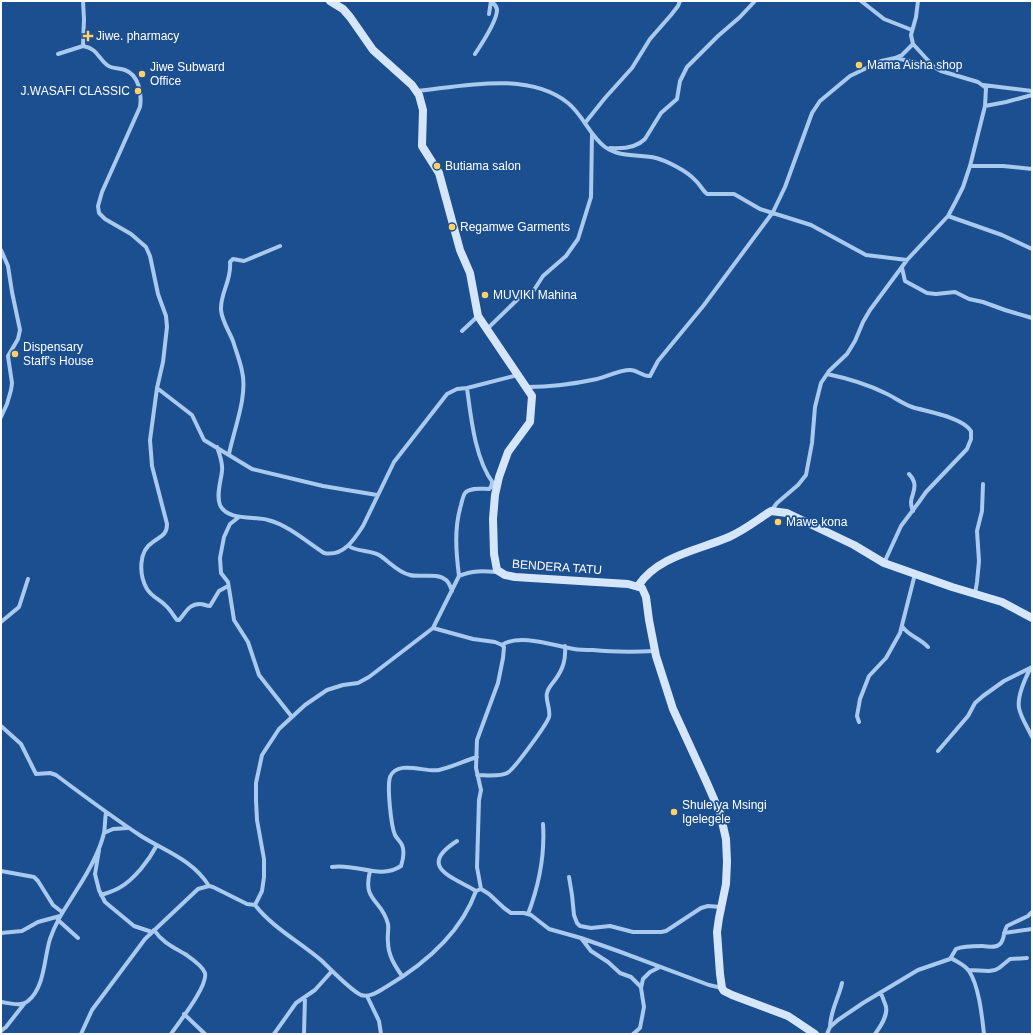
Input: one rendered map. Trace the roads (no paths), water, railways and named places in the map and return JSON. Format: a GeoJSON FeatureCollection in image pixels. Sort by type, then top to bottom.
{"type":"FeatureCollection","features":[{"type":"Feature","properties":{"kind":"main road","name":"BENDERA TATU"},"geometry":{"type":"LineString","coordinates":[[330,1],[343,9],[373,50],[417,91],[423,110],[422,146],[439,173],[460,250],[470,273],[478,316],[486,330],[532,396],[530,422],[508,452],[494,484],[493,519],[496,567],[499,572],[515,577],[608,582],[638,586]]}},
{"type":"Feature","properties":{"kind":"main road"},"geometry":{"type":"LineString","coordinates":[[815,1034],[788,1016],[732,995],[724,991],[722,988],[717,932],[726,884],[728,862],[726,839],[720,813],[698,761],[673,709],[655,651],[646,597],[642,588],[638,586],[647,574],[667,561],[744,530],[772,511],[787,513],[854,545],[884,563],[952,588],[1002,602],[1032,618]]}},
{"type":"Feature","properties":{"kind":"street"},"geometry":{"type":"LineString","coordinates":[[83,1],[83,46]]}},
{"type":"Feature","properties":{"kind":"street"},"geometry":{"type":"LineString","coordinates":[[489,14],[492,1]]}},
{"type":"Feature","properties":{"kind":"street"},"geometry":{"type":"LineString","coordinates":[[475,54],[487,34],[496,14],[496,6],[492,1]]}},
{"type":"Feature","properties":{"kind":"street"},"geometry":{"type":"LineString","coordinates":[[585,123],[604,98],[632,68],[650,39],[671,16],[680,1]]}},
{"type":"Feature","properties":{"kind":"street"},"geometry":{"type":"LineString","coordinates":[[606,148],[620,149],[642,142],[661,113],[677,99],[680,81],[687,67],[755,1]]}},
{"type":"Feature","properties":{"kind":"street"},"geometry":{"type":"LineString","coordinates":[[861,1],[884,19],[912,30]]}},
{"type":"Feature","properties":{"kind":"street"},"geometry":{"type":"LineString","coordinates":[[918,1],[916,18],[911,35],[914,44],[934,67]]}},
{"type":"Feature","properties":{"kind":"street"},"geometry":{"type":"LineString","coordinates":[[527,387],[548,388],[592,380],[631,370],[646,376],[650,376],[658,361],[704,305],[773,212],[785,187],[812,113],[820,101],[850,76],[881,61],[895,58],[906,52],[914,44]]}},
{"type":"Feature","properties":{"kind":"street"},"geometry":{"type":"LineString","coordinates":[[58,54],[83,46],[90,48],[99,55],[108,66],[125,70],[130,73],[137,80],[142,98],[140,107],[102,192],[98,206],[99,213],[105,219],[116,224],[146,247],[150,256],[158,294],[166,316],[167,327],[163,362],[157,388],[150,440],[152,466],[167,524],[167,530],[165,534],[147,546],[144,551],[141,565],[147,588],[153,597],[166,606],[177,620],[179,620],[188,608],[193,605],[198,604],[210,606],[219,591],[228,586]]}},
{"type":"Feature","properties":{"kind":"street"},"geometry":{"type":"LineString","coordinates":[[895,58],[934,67],[941,71],[983,85],[1032,91]]}},
{"type":"Feature","properties":{"kind":"street"},"geometry":{"type":"LineString","coordinates":[[417,91],[482,84],[514,83],[558,96],[570,105],[606,148],[619,153],[657,158],[690,175],[707,194],[734,194],[760,209],[819,228],[866,255],[907,260]]}},
{"type":"Feature","properties":{"kind":"street"},"geometry":{"type":"LineString","coordinates":[[772,511],[777,503],[798,485],[806,475],[812,443],[815,407],[821,383],[827,374],[847,354],[855,341],[866,316],[907,260],[948,216],[963,187],[970,166],[985,106],[987,92],[983,85]]}},
{"type":"Feature","properties":{"kind":"street"},"geometry":{"type":"LineString","coordinates":[[985,106],[1032,95]]}},
{"type":"Feature","properties":{"kind":"street"},"geometry":{"type":"LineString","coordinates":[[486,330],[519,298],[534,290],[543,276],[566,256],[578,239],[591,197],[592,132]]}},
{"type":"Feature","properties":{"kind":"street"},"geometry":{"type":"LineString","coordinates":[[970,166],[1003,166],[1032,169]]}},
{"type":"Feature","properties":{"kind":"street"},"geometry":{"type":"LineString","coordinates":[[948,216],[1002,235],[1032,249]]}},
{"type":"Feature","properties":{"kind":"street"},"geometry":{"type":"LineString","coordinates":[[229,454],[241,403],[243,384],[242,372],[238,358],[221,309],[230,276],[230,262],[233,259],[244,261],[280,246]]}},
{"type":"Feature","properties":{"kind":"street"},"geometry":{"type":"LineString","coordinates":[[1,250],[8,266],[20,330],[18,339],[8,356],[12,383],[8,404],[1,416]]}},
{"type":"Feature","properties":{"kind":"street"},"geometry":{"type":"LineString","coordinates":[[902,268],[905,281],[927,293],[936,294],[955,292],[969,299],[1032,318]]}},
{"type":"Feature","properties":{"kind":"street"},"geometry":{"type":"LineString","coordinates":[[462,330],[478,316]]}},
{"type":"Feature","properties":{"kind":"street"},"geometry":{"type":"LineString","coordinates":[[827,374],[839,376],[884,392],[912,407],[949,418],[969,428],[971,431],[971,439],[967,449],[926,492],[902,526],[884,563]]}},
{"type":"Feature","properties":{"kind":"street"},"geometry":{"type":"LineString","coordinates":[[217,448],[222,464],[219,498],[220,505],[228,512],[239,517],[260,518],[275,522],[324,553],[337,553],[349,546],[363,526],[394,462],[442,399],[450,392],[457,389],[467,388],[518,375]]}},
{"type":"Feature","properties":{"kind":"street"},"geometry":{"type":"LineString","coordinates":[[157,388],[192,416],[204,440],[252,469],[323,486],[377,495]]}},
{"type":"Feature","properties":{"kind":"street"},"geometry":{"type":"LineString","coordinates":[[255,905],[262,891],[264,877],[264,859],[257,820],[256,783],[262,755],[279,729],[305,704],[327,690],[343,685],[358,683],[369,677],[433,628],[459,576],[456,553],[457,517],[465,493],[469,490],[489,489],[494,484],[480,454],[467,388]]}},
{"type":"Feature","properties":{"kind":"street"},"geometry":{"type":"LineString","coordinates":[[909,474],[914,482],[914,488],[910,500],[913,511]]}},
{"type":"Feature","properties":{"kind":"street"},"geometry":{"type":"LineString","coordinates":[[974,594],[979,561],[978,531],[982,511],[983,484]]}},
{"type":"Feature","properties":{"kind":"street"},"geometry":{"type":"LineString","coordinates":[[239,517],[230,524],[227,530],[222,547],[220,570],[226,578],[234,620],[248,642],[259,675],[292,717]]}},
{"type":"Feature","properties":{"kind":"street"},"geometry":{"type":"LineString","coordinates":[[349,546],[352,548],[370,551],[379,555],[396,568],[410,575],[440,577],[446,580],[452,591]]}},
{"type":"Feature","properties":{"kind":"street"},"geometry":{"type":"LineString","coordinates":[[459,576],[467,572],[479,570],[499,572]]}},
{"type":"Feature","properties":{"kind":"street"},"geometry":{"type":"LineString","coordinates":[[859,722],[857,716],[858,707],[870,676],[886,658],[902,626],[915,574]]}},
{"type":"Feature","properties":{"kind":"street"},"geometry":{"type":"LineString","coordinates":[[1,622],[19,607],[28,579]]}},
{"type":"Feature","properties":{"kind":"street"},"geometry":{"type":"LineString","coordinates":[[902,626],[904,630],[922,640],[928,647]]}},
{"type":"Feature","properties":{"kind":"street"},"geometry":{"type":"LineString","coordinates":[[433,628],[502,645],[506,642],[518,640],[595,651],[655,651]]}},
{"type":"Feature","properties":{"kind":"street"},"geometry":{"type":"LineString","coordinates":[[502,645],[504,647],[498,683],[477,740],[477,775],[481,790],[479,800],[477,867],[481,889],[511,913],[528,914],[549,928],[581,938],[709,985],[722,988]]}},
{"type":"Feature","properties":{"kind":"street"},"geometry":{"type":"LineString","coordinates":[[477,775],[498,775],[510,772],[532,745],[549,716],[546,696],[547,691],[564,666],[566,657],[565,646]]}},
{"type":"Feature","properties":{"kind":"street"},"geometry":{"type":"LineString","coordinates":[[1031,668],[1022,688],[1019,706],[1020,712],[1032,737]]}},
{"type":"Feature","properties":{"kind":"street"},"geometry":{"type":"LineString","coordinates":[[938,751],[968,716],[975,703],[1004,681],[1031,668]]}},
{"type":"Feature","properties":{"kind":"street"},"geometry":{"type":"LineString","coordinates":[[1,726],[21,744],[36,774],[50,773],[56,775],[106,812],[195,868],[203,876],[209,886],[247,904],[255,905],[263,915],[321,961],[358,993],[367,996],[371,995],[422,962],[450,934],[470,905],[476,891],[481,889]]}},
{"type":"Feature","properties":{"kind":"street"},"geometry":{"type":"LineString","coordinates":[[332,867],[341,865],[370,871],[389,872],[401,866],[403,861],[402,845],[396,837],[390,812],[389,784],[393,773],[407,767],[436,771],[477,757]]}},
{"type":"Feature","properties":{"kind":"street"},"geometry":{"type":"LineString","coordinates":[[2,1032],[24,1004],[35,993],[44,968],[48,946],[60,916],[87,873],[100,846],[104,833],[106,812]]}},
{"type":"Feature","properties":{"kind":"street"},"geometry":{"type":"LineString","coordinates":[[528,914],[542,859],[544,843],[543,824]]}},
{"type":"Feature","properties":{"kind":"street"},"geometry":{"type":"LineString","coordinates":[[104,833],[113,829],[130,828]]}},
{"type":"Feature","properties":{"kind":"street"},"geometry":{"type":"LineString","coordinates":[[457,841],[446,848],[441,854],[439,867],[446,875],[476,891]]}},
{"type":"Feature","properties":{"kind":"street"},"geometry":{"type":"LineString","coordinates":[[101,894],[119,888],[129,881],[150,857],[157,845]]}},
{"type":"Feature","properties":{"kind":"street"},"geometry":{"type":"LineString","coordinates":[[100,846],[96,882],[105,902],[134,926],[153,931],[164,942],[196,962],[205,973],[202,988],[171,1034]]}},
{"type":"Feature","properties":{"kind":"street"},"geometry":{"type":"LineString","coordinates":[[1,871],[34,877],[60,916],[78,938]]}},
{"type":"Feature","properties":{"kind":"street"},"geometry":{"type":"LineString","coordinates":[[370,871],[367,887],[369,894],[386,918],[389,931],[389,952],[393,963],[402,976]]}},
{"type":"Feature","properties":{"kind":"street"},"geometry":{"type":"LineString","coordinates":[[569,877],[574,915],[577,923],[583,927],[610,926],[633,932],[661,932],[666,931],[701,908],[708,906],[721,907]]}},
{"type":"Feature","properties":{"kind":"street"},"geometry":{"type":"LineString","coordinates":[[81,1034],[92,1010],[153,931],[198,889],[209,886]]}},
{"type":"Feature","properties":{"kind":"street"},"geometry":{"type":"LineString","coordinates":[[830,1028],[852,1010],[918,970],[951,958],[954,950],[959,948],[982,946],[990,948],[998,946],[1002,941],[1007,926],[1028,916],[1032,912]]}},
{"type":"Feature","properties":{"kind":"street"},"geometry":{"type":"LineString","coordinates":[[1,933],[22,930],[38,922],[60,916]]}},
{"type":"Feature","properties":{"kind":"street"},"geometry":{"type":"LineString","coordinates":[[1004,933],[1032,929]]}},
{"type":"Feature","properties":{"kind":"street"},"geometry":{"type":"LineString","coordinates":[[581,938],[591,951],[608,962],[620,973],[631,977],[641,988]]}},
{"type":"Feature","properties":{"kind":"street"},"geometry":{"type":"LineString","coordinates":[[951,958],[968,970],[977,994],[984,1034]]}},
{"type":"Feature","properties":{"kind":"street"},"geometry":{"type":"LineString","coordinates":[[968,970],[995,970],[1010,959],[1027,958]]}},
{"type":"Feature","properties":{"kind":"street"},"geometry":{"type":"LineString","coordinates":[[633,1034],[640,1028],[644,1007],[641,988],[642,983],[645,976],[660,967]]}},
{"type":"Feature","properties":{"kind":"street"},"geometry":{"type":"LineString","coordinates":[[274,1034],[296,1003],[314,990],[332,971]]}},
{"type":"Feature","properties":{"kind":"street"},"geometry":{"type":"LineString","coordinates":[[827,1034],[842,983]]}},
{"type":"Feature","properties":{"kind":"street"},"geometry":{"type":"LineString","coordinates":[[875,1034],[886,1012],[881,992]]}},
{"type":"Feature","properties":{"kind":"street"},"geometry":{"type":"LineString","coordinates":[[367,996],[379,1021],[381,1034]]}},
{"type":"Feature","properties":{"kind":"street"},"geometry":{"type":"LineString","coordinates":[[304,1034],[305,997]]}},
{"type":"Feature","properties":{"kind":"street"},"geometry":{"type":"LineString","coordinates":[[1,1002],[24,1004]]}},
{"type":"Feature","properties":{"kind":"street"},"geometry":{"type":"LineString","coordinates":[[184,1014],[205,1034]]}},
{"type":"Feature","properties":{"kind":"place","name":"Jiwe. pharmacy"},"geometry":{"type":"Point","coordinates":[88,36]}},
{"type":"Feature","properties":{"kind":"place","name":"Mama Aisha shop"},"geometry":{"type":"Point","coordinates":[859,65]}},
{"type":"Feature","properties":{"kind":"place","name":"Jiwe Subward Office"},"geometry":{"type":"Point","coordinates":[142,74]}},
{"type":"Feature","properties":{"kind":"place","name":"J.WASAFI CLASSIC"},"geometry":{"type":"Point","coordinates":[138,91]}},
{"type":"Feature","properties":{"kind":"place","name":"Butiama salon"},"geometry":{"type":"Point","coordinates":[437,166]}},
{"type":"Feature","properties":{"kind":"place","name":"Regamwe Garments"},"geometry":{"type":"Point","coordinates":[452,227]}},
{"type":"Feature","properties":{"kind":"place","name":"MUVIKI Mahina"},"geometry":{"type":"Point","coordinates":[485,295]}},
{"type":"Feature","properties":{"kind":"place","name":"Dispensary Staff's House"},"geometry":{"type":"Point","coordinates":[15,354]}},
{"type":"Feature","properties":{"kind":"place","name":"Mawe kona"},"geometry":{"type":"Point","coordinates":[778,522]}},
{"type":"Feature","properties":{"kind":"place","name":"Shule ya Msingi Igelegele"},"geometry":{"type":"Point","coordinates":[674,812]}}]}
